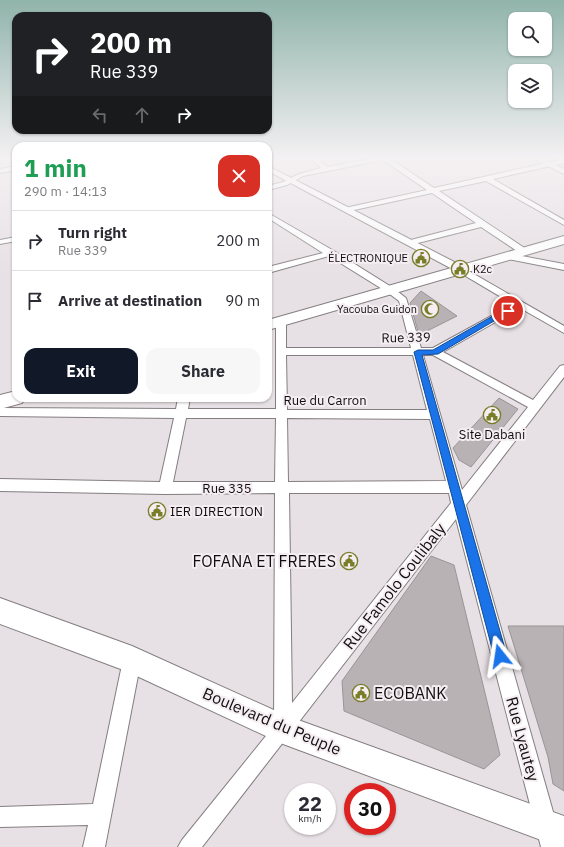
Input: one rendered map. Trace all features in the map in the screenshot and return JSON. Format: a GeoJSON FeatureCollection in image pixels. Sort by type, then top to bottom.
{"type":"FeatureCollection","features":[{"type":"Feature","properties":{"kind":"main road"},"geometry":{"type":"LineString","coordinates":[[275,323],[564,240]]}},
{"type":"Feature","properties":{"kind":"main road"},"geometry":{"type":"LineString","coordinates":[[0,402],[12,399]]}},
{"type":"Feature","properties":{"kind":"main road","name":"Boulevard du Peuple"},"geometry":{"type":"LineString","coordinates":[[0,611],[132,660],[283,729],[554,835]]}},
{"type":"Feature","properties":{"kind":"street"},"geometry":{"type":"LineString","coordinates":[[325,198],[460,269],[564,330]]}},
{"type":"Feature","properties":{"kind":"street"},"geometry":{"type":"LineString","coordinates":[[348,210],[403,198]]}},
{"type":"Feature","properties":{"kind":"street"},"geometry":{"type":"LineString","coordinates":[[442,198],[523,251]]}},
{"type":"Feature","properties":{"kind":"street"},"geometry":{"type":"LineString","coordinates":[[520,198],[564,223]]}},
{"type":"Feature","properties":{"kind":"street","name":"Rue Lyautey"},"geometry":{"type":"LineString","coordinates":[[272,217],[390,290],[403,300],[454,488],[554,835]]}},
{"type":"Feature","properties":{"kind":"street"},"geometry":{"type":"LineString","coordinates":[[410,243],[482,224]]}},
{"type":"Feature","properties":{"kind":"street"},"geometry":{"type":"LineString","coordinates":[[0,242],[12,240]]}},
{"type":"Feature","properties":{"kind":"street"},"geometry":{"type":"LineString","coordinates":[[272,269],[331,253]]}},
{"type":"Feature","properties":{"kind":"street"},"geometry":{"type":"LineString","coordinates":[[506,256],[564,267]]}},
{"type":"Feature","properties":{"kind":"street","name":"Rue 339"},"geometry":{"type":"LineString","coordinates":[[281,351],[435,352],[520,304]]}},
{"type":"Feature","properties":{"kind":"street"},"geometry":{"type":"LineString","coordinates":[[275,323],[281,351],[283,729]]}},
{"type":"Feature","properties":{"kind":"street"},"geometry":{"type":"LineString","coordinates":[[435,352],[535,406]]}},
{"type":"Feature","properties":{"kind":"street","name":"Rue Famolo Coulibaly"},"geometry":{"type":"LineString","coordinates":[[189,847],[562,373]]}},
{"type":"Feature","properties":{"kind":"street"},"geometry":{"type":"LineString","coordinates":[[165,488],[183,402]]}},
{"type":"Feature","properties":{"kind":"street","name":"Rue du Carron"},"geometry":{"type":"LineString","coordinates":[[0,412],[435,415]]}},
{"type":"Feature","properties":{"kind":"street","name":"Rue 335"},"geometry":{"type":"LineString","coordinates":[[0,485],[165,488],[454,488]]}},
{"type":"Feature","properties":{"kind":"street"},"geometry":{"type":"LineString","coordinates":[[94,847],[132,660]]}},
{"type":"Feature","properties":{"kind":"street"},"geometry":{"type":"LineString","coordinates":[[0,817],[100,814]]}},
{"type":"Feature","properties":{"kind":"building","name":"Yacouba Guidon"},"geometry":{"type":"Polygon","coordinates":[[[421,291],[457,316],[419,335],[410,303],[421,291]]]}},
{"type":"Feature","properties":{"kind":"building"},"geometry":{"type":"Polygon","coordinates":[[[499,398],[518,409],[471,467],[459,460],[453,448],[499,398]]]}},
{"type":"Feature","properties":{"kind":"building"},"geometry":{"type":"Polygon","coordinates":[[[431,556],[454,565],[500,755],[484,769],[344,711],[342,681],[431,556]]]}},
{"type":"Feature","properties":{"kind":"building"},"geometry":{"type":"Polygon","coordinates":[[[508,626],[564,626],[564,791],[553,784],[548,757],[508,626]]]}},
{"type":"Feature","properties":{"kind":"place","name":"ÉLECTRONIQUE"},"geometry":{"type":"Point","coordinates":[421,258]}},
{"type":"Feature","properties":{"kind":"place","name":"K2c"},"geometry":{"type":"Point","coordinates":[460,269]}},
{"type":"Feature","properties":{"kind":"place","name":"Yacouba Guidon"},"geometry":{"type":"Point","coordinates":[430,309]}},
{"type":"Feature","properties":{"kind":"place","name":"Site Dabani"},"geometry":{"type":"Point","coordinates":[492,415]}},
{"type":"Feature","properties":{"kind":"place","name":"IER DIRECTION"},"geometry":{"type":"Point","coordinates":[157,511]}},
{"type":"Feature","properties":{"kind":"place","name":"FOFANA ET FRERES"},"geometry":{"type":"Point","coordinates":[349,561]}},
{"type":"Feature","properties":{"kind":"place","name":"ECOBANK"},"geometry":{"type":"Point","coordinates":[361,693]}},
{"type":"Feature","properties":{"kind":"route"},"geometry":{"type":"LineString","coordinates":[[500,656],[418,352],[435,352],[508,311]]}}]}
